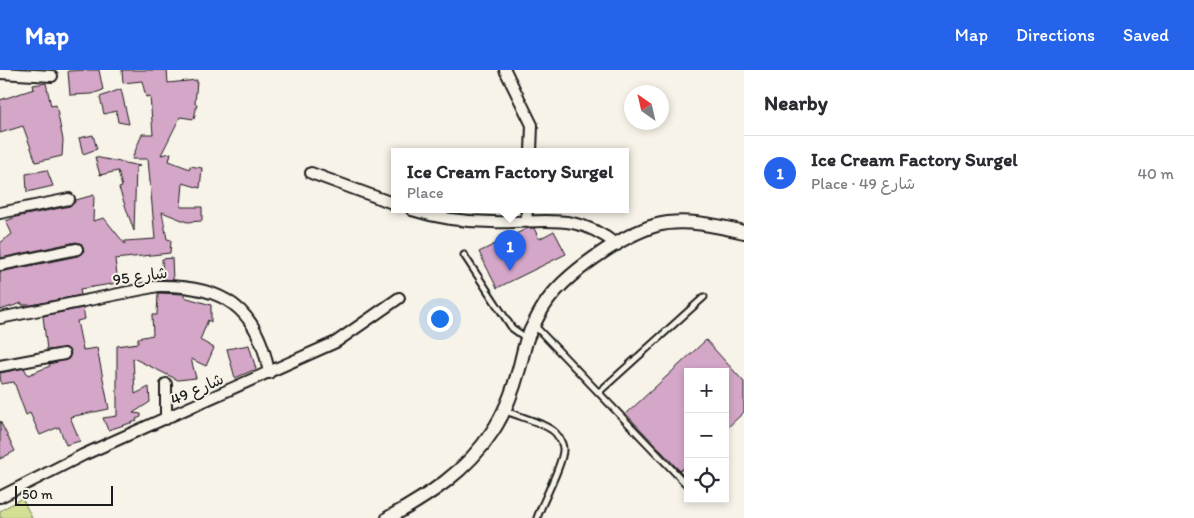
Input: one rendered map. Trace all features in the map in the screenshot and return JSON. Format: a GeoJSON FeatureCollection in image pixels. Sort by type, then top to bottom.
{"type":"FeatureCollection","features":[{"type":"Feature","properties":{"kind":"street"},"geometry":{"type":"LineString","coordinates":[[505,70],[532,125],[531,148]]}},
{"type":"Feature","properties":{"kind":"street"},"geometry":{"type":"LineString","coordinates":[[0,72],[52,76]]}},
{"type":"Feature","properties":{"kind":"street"},"geometry":{"type":"LineString","coordinates":[[311,172],[391,202]]}},
{"type":"Feature","properties":{"kind":"street"},"geometry":{"type":"LineString","coordinates":[[0,213],[68,199]]}},
{"type":"Feature","properties":{"kind":"street"},"geometry":{"type":"LineString","coordinates":[[428,213],[464,220],[493,222],[572,222],[594,228],[617,244]]}},
{"type":"Feature","properties":{"kind":"street"},"geometry":{"type":"LineString","coordinates":[[526,221],[527,213]]}},
{"type":"Feature","properties":{"kind":"street"},"geometry":{"type":"LineString","coordinates":[[388,518],[425,498],[470,461],[492,432],[505,410],[514,388],[527,338],[544,305],[564,282],[617,244],[641,231],[667,224],[718,226],[744,232]]}},
{"type":"Feature","properties":{"kind":"street"},"geometry":{"type":"LineString","coordinates":[[0,264],[77,248]]}},
{"type":"Feature","properties":{"kind":"street","name":"شارع 95"},"geometry":{"type":"LineString","coordinates":[[0,318],[158,286],[183,286],[219,295],[236,306],[252,322],[265,349],[269,373]]}},
{"type":"Feature","properties":{"kind":"street","name":"شارع 49"},"geometry":{"type":"LineString","coordinates":[[0,497],[83,455],[336,342],[399,298]]}},
{"type":"Feature","properties":{"kind":"street"},"geometry":{"type":"LineString","coordinates":[[0,366],[64,354]]}},
{"type":"Feature","properties":{"kind":"street"},"geometry":{"type":"LineString","coordinates":[[166,384],[166,419]]}},
{"type":"Feature","properties":{"kind":"lane"},"geometry":{"type":"LineString","coordinates":[[464,255],[512,328],[527,338]]}},
{"type":"Feature","properties":{"kind":"lane"},"geometry":{"type":"LineString","coordinates":[[599,392],[704,297]]}},
{"type":"Feature","properties":{"kind":"lane"},"geometry":{"type":"LineString","coordinates":[[534,326],[684,481]]}},
{"type":"Feature","properties":{"kind":"lane"},"geometry":{"type":"LineString","coordinates":[[505,410],[544,425],[554,431],[561,443],[563,450],[560,462],[537,518]]}},
{"type":"Feature","properties":{"kind":"green space"},"geometry":{"type":"Polygon","coordinates":[[[22,498],[32,518],[0,518],[0,511],[22,498]]]}},
{"type":"Feature","properties":{"kind":"building"},"geometry":{"type":"Polygon","coordinates":[[[99,70],[103,90],[92,94],[70,95],[68,71],[99,70]]]}},
{"type":"Feature","properties":{"kind":"building"},"geometry":{"type":"Polygon","coordinates":[[[122,70],[167,70],[168,83],[197,80],[195,104],[197,104],[194,119],[180,117],[161,155],[171,153],[169,161],[190,169],[190,166],[202,168],[200,188],[183,183],[181,207],[202,207],[202,221],[187,222],[162,212],[167,239],[171,240],[170,253],[115,259],[118,283],[80,289],[81,295],[32,305],[22,305],[22,303],[0,310],[0,272],[78,256],[84,251],[82,244],[76,242],[1,258],[0,243],[12,234],[6,221],[16,217],[70,206],[76,200],[94,195],[93,221],[104,218],[125,244],[125,241],[155,239],[148,159],[132,159],[142,134],[153,134],[150,96],[146,97],[142,81],[123,83],[122,70]]]}},
{"type":"Feature","properties":{"kind":"building"},"geometry":{"type":"Polygon","coordinates":[[[46,83],[51,106],[56,105],[63,140],[62,156],[36,162],[23,126],[0,133],[0,100],[34,89],[33,85],[46,83]]]}},
{"type":"Feature","properties":{"kind":"building"},"geometry":{"type":"Polygon","coordinates":[[[121,89],[129,124],[118,122],[116,111],[104,114],[100,97],[121,89]]]}},
{"type":"Feature","properties":{"kind":"building"},"geometry":{"type":"Polygon","coordinates":[[[93,135],[97,149],[83,154],[79,138],[93,135]]]}},
{"type":"Feature","properties":{"kind":"building"},"geometry":{"type":"Polygon","coordinates":[[[95,157],[140,166],[136,167],[134,231],[119,188],[122,187],[118,171],[100,175],[95,157]]]}},
{"type":"Feature","properties":{"kind":"building"},"geometry":{"type":"Polygon","coordinates":[[[47,170],[53,186],[27,192],[26,174],[47,170]]]}},
{"type":"Feature","properties":{"kind":"building"},"geometry":{"type":"Polygon","coordinates":[[[528,228],[534,228],[539,239],[554,231],[566,254],[497,288],[479,252],[528,228]]]}},
{"type":"Feature","properties":{"kind":"building"},"geometry":{"type":"Polygon","coordinates":[[[172,258],[173,280],[163,279],[162,259],[172,258]]]}},
{"type":"Feature","properties":{"kind":"building"},"geometry":{"type":"Polygon","coordinates":[[[158,293],[184,294],[184,297],[211,305],[211,322],[208,320],[200,340],[214,348],[206,366],[191,359],[196,378],[178,380],[133,358],[135,394],[149,387],[150,402],[133,413],[141,414],[141,417],[136,419],[137,421],[108,430],[103,418],[117,416],[117,346],[138,343],[138,338],[153,335],[152,315],[157,315],[158,293]]]}},
{"type":"Feature","properties":{"kind":"building"},"geometry":{"type":"Polygon","coordinates":[[[83,308],[85,319],[77,321],[83,350],[97,348],[109,409],[70,417],[80,441],[66,445],[59,427],[40,435],[30,413],[26,415],[14,382],[1,384],[0,373],[24,368],[28,375],[50,366],[49,364],[68,359],[71,353],[67,348],[47,350],[43,316],[83,308]]]}},
{"type":"Feature","properties":{"kind":"building"},"geometry":{"type":"Polygon","coordinates":[[[706,340],[744,382],[744,412],[729,426],[729,368],[684,368],[684,468],[680,471],[626,414],[706,340]]]}},
{"type":"Feature","properties":{"kind":"building"},"geometry":{"type":"Polygon","coordinates":[[[249,345],[256,369],[235,378],[227,349],[249,345]]]}},
{"type":"Feature","properties":{"kind":"building"},"geometry":{"type":"Polygon","coordinates":[[[0,421],[15,451],[0,459],[0,421]]]}},
{"type":"Feature","properties":{"kind":"place","name":"Ice Cream Factory Surgel"},"geometry":{"type":"Point","coordinates":[510,271]}}]}
